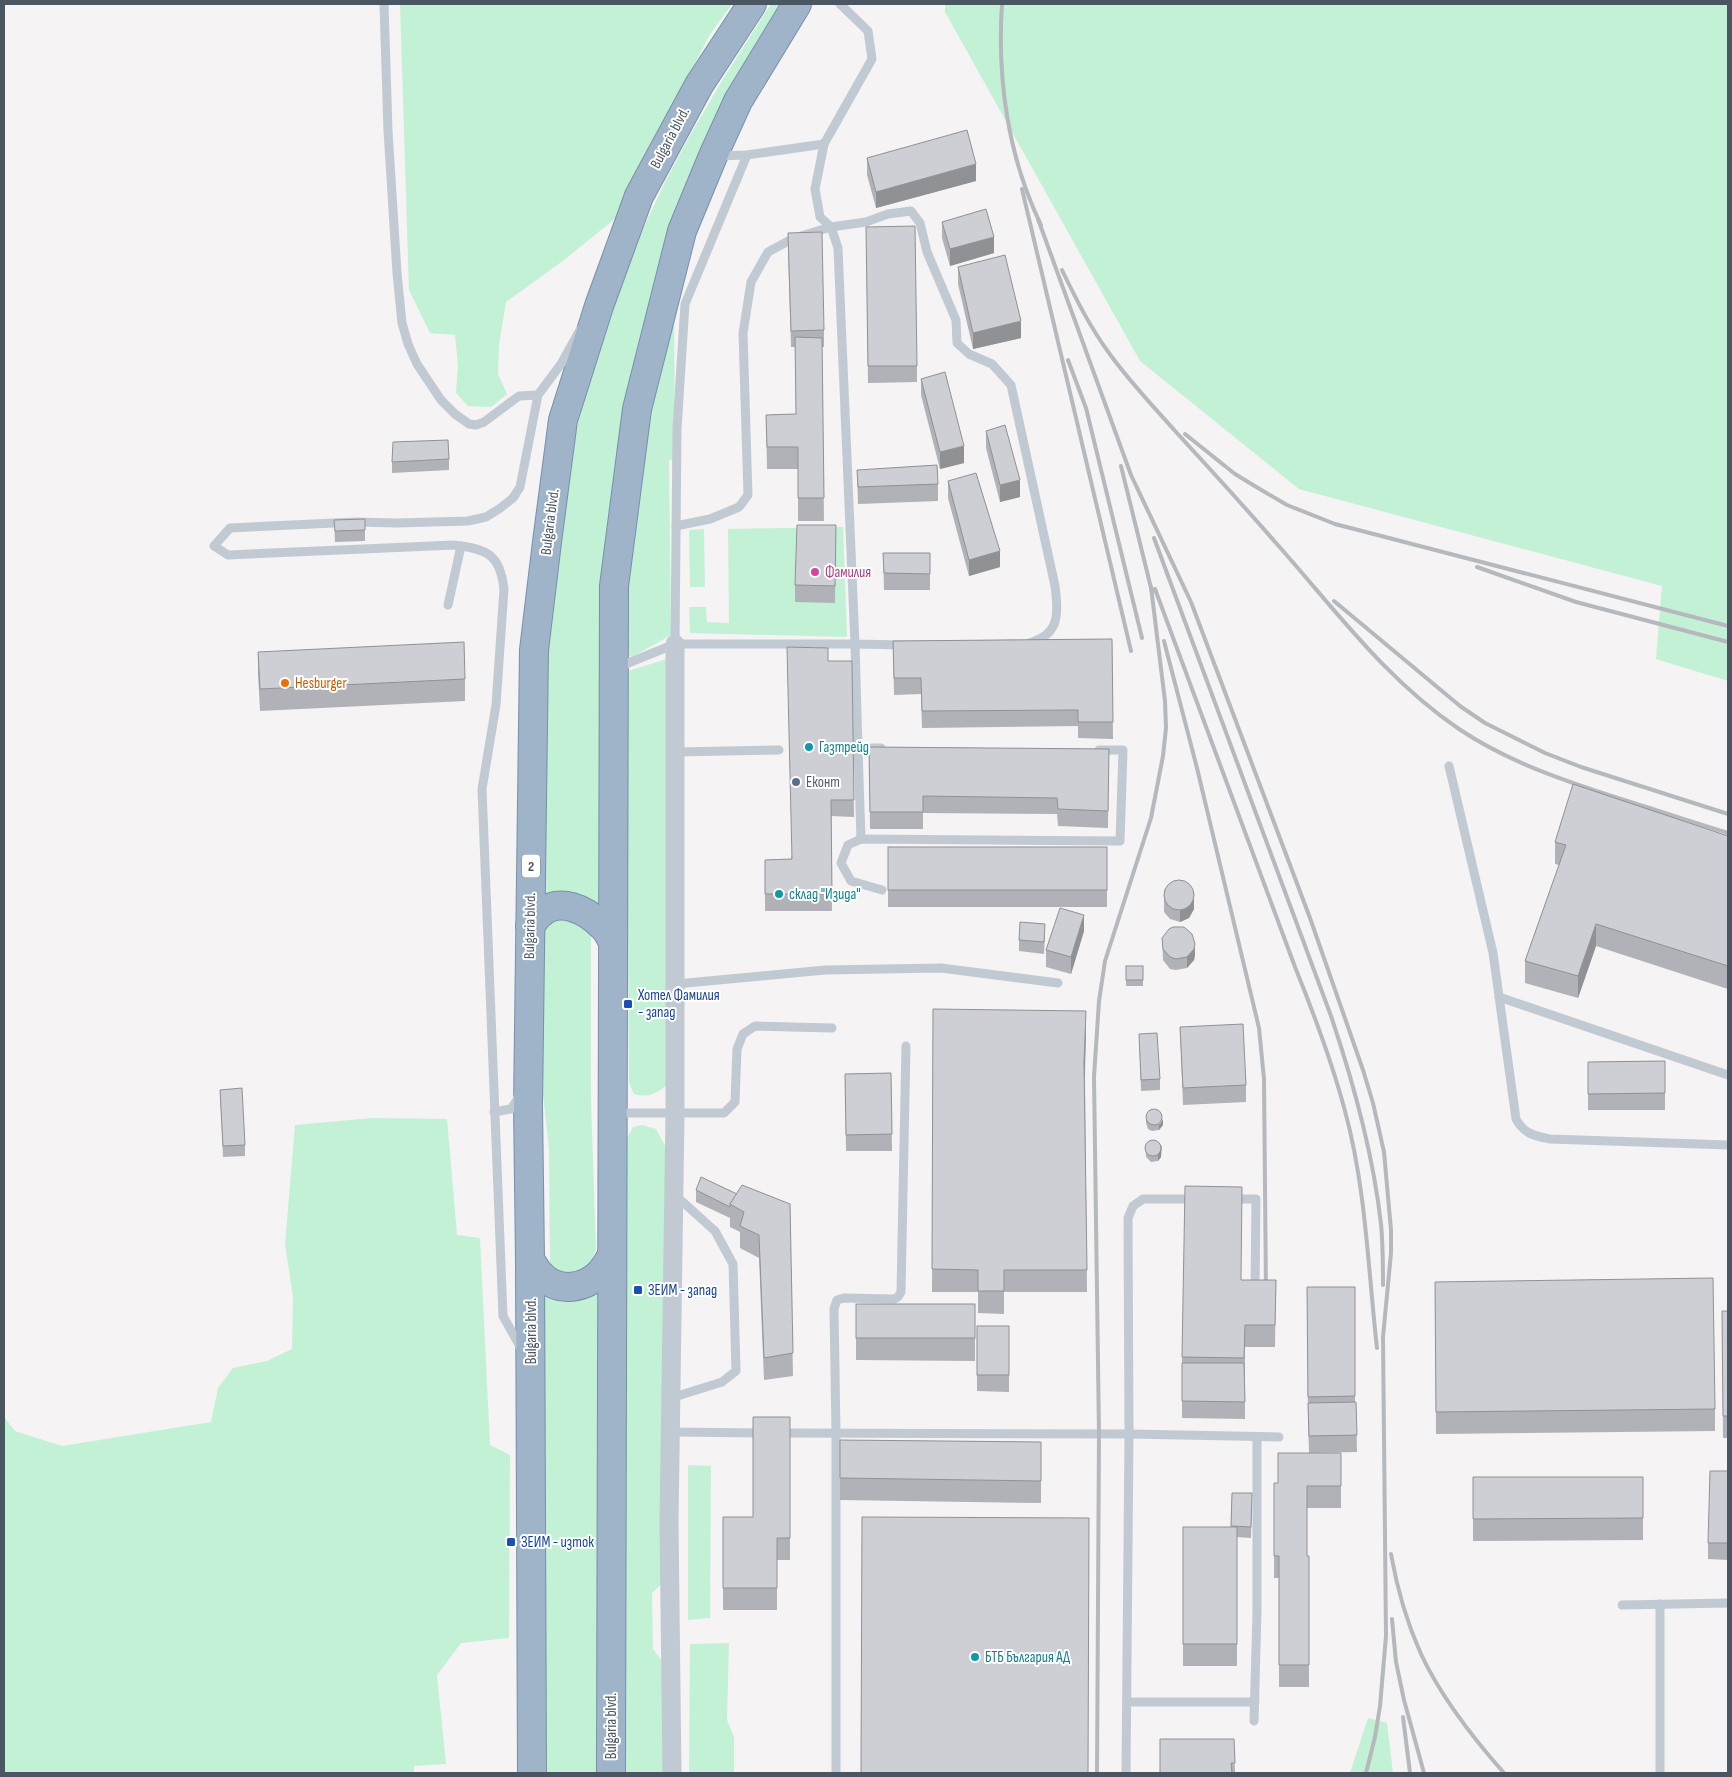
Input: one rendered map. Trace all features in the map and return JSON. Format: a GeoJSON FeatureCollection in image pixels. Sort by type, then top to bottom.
{"type":"FeatureCollection","features":[{"type":"Feature","properties":{"kind":"highway","name":"Bulgaria blvd."},"geometry":{"type":"LineString","coordinates":[[532,1773],[528,1057],[534,650],[563,420],[599,306],[639,196],[699,85],[752,4]]}},
{"type":"Feature","properties":{"kind":"highway","name":"Bulgaria blvd."},"geometry":{"type":"LineString","coordinates":[[611,1773],[614,586],[636,409],[682,231],[738,101],[797,4]]}},
{"type":"Feature","properties":{"kind":"highway"},"geometry":{"type":"LineString","coordinates":[[530,926],[541,913],[551,908],[564,905],[580,908],[603,926],[613,942]]}},
{"type":"Feature","properties":{"kind":"highway"},"geometry":{"type":"LineString","coordinates":[[530,1260],[541,1275],[552,1284],[565,1288],[577,1287],[589,1281],[600,1272],[612,1256]]}},
{"type":"Feature","properties":{"kind":"street"},"geometry":{"type":"LineString","coordinates":[[672,1773],[670,1398],[676,984],[675,644]]}},
{"type":"Feature","properties":{"kind":"lane"},"geometry":{"type":"LineString","coordinates":[[384,4],[388,131],[397,273],[402,323],[408,344],[417,364],[441,400],[455,414],[469,424],[484,422],[519,396],[538,395]]}},
{"type":"Feature","properties":{"kind":"lane"},"geometry":{"type":"LineString","coordinates":[[840,4],[868,31],[872,59],[824,144],[816,189],[820,217],[831,227],[838,248],[855,644],[861,839]]}},
{"type":"Feature","properties":{"kind":"lane"},"geometry":{"type":"LineString","coordinates":[[713,156],[748,155],[824,144]]}},
{"type":"Feature","properties":{"kind":"lane"},"geometry":{"type":"LineString","coordinates":[[675,644],[677,429],[685,304],[748,155]]}},
{"type":"Feature","properties":{"kind":"lane"},"geometry":{"type":"LineString","coordinates":[[676,526],[710,519],[739,507],[748,495],[743,333],[751,282],[768,252],[794,238],[831,227],[866,222],[888,214],[911,211],[920,224],[927,252],[956,320],[956,343],[969,354],[992,364],[1011,385],[1055,586],[1058,613],[1051,632],[1039,640],[1022,645]]}},
{"type":"Feature","properties":{"kind":"lane"},"geometry":{"type":"LineString","coordinates":[[531,1366],[503,1316],[482,789],[496,705],[504,589],[502,571],[484,551],[461,546],[228,555],[214,546],[230,528],[355,522],[468,521],[486,517],[513,498],[520,487],[538,395],[561,364],[578,332],[599,306]]}},
{"type":"Feature","properties":{"kind":"lane"},"geometry":{"type":"LineString","coordinates":[[448,605],[461,546]]}},
{"type":"Feature","properties":{"kind":"lane"},"geometry":{"type":"LineString","coordinates":[[613,669],[675,644],[914,645]]}},
{"type":"Feature","properties":{"kind":"lane"},"geometry":{"type":"LineString","coordinates":[[858,748],[893,748]]}},
{"type":"Feature","properties":{"kind":"lane"},"geometry":{"type":"LineString","coordinates":[[676,752],[780,750]]}},
{"type":"Feature","properties":{"kind":"lane"},"geometry":{"type":"LineString","coordinates":[[882,890],[851,880],[841,863],[848,845],[861,839],[1120,841],[1123,750],[1093,750]]}},
{"type":"Feature","properties":{"kind":"lane"},"geometry":{"type":"LineString","coordinates":[[1449,766],[1492,953],[1516,1119],[1520,1127],[1528,1133],[1550,1139],[1728,1145]]}},
{"type":"Feature","properties":{"kind":"lane"},"geometry":{"type":"LineString","coordinates":[[676,984],[825,970],[941,968],[1058,983]]}},
{"type":"Feature","properties":{"kind":"lane"},"geometry":{"type":"LineString","coordinates":[[1499,998],[1728,1075]]}},
{"type":"Feature","properties":{"kind":"lane"},"geometry":{"type":"LineString","coordinates":[[613,1113],[724,1113],[735,1102],[737,1049],[743,1034],[755,1026],[832,1028]]}},
{"type":"Feature","properties":{"kind":"lane"},"geometry":{"type":"LineString","coordinates":[[836,1773],[834,1309],[837,1300],[844,1298],[894,1299],[901,1292],[906,1046]]}},
{"type":"Feature","properties":{"kind":"lane"},"geometry":{"type":"LineString","coordinates":[[494,1112],[511,1109],[517,1100],[528,1057]]}},
{"type":"Feature","properties":{"kind":"lane"},"geometry":{"type":"LineString","coordinates":[[670,1398],[722,1382],[736,1371],[733,1264],[715,1231],[673,1194]]}},
{"type":"Feature","properties":{"kind":"lane"},"geometry":{"type":"LineString","coordinates":[[1126,1773],[1129,1434],[1128,1218],[1132,1206],[1144,1199],[1200,1199]]}},
{"type":"Feature","properties":{"kind":"lane"},"geometry":{"type":"LineString","coordinates":[[1218,1199],[1256,1200],[1255,1292]]}},
{"type":"Feature","properties":{"kind":"lane"},"geometry":{"type":"LineString","coordinates":[[670,1432],[1129,1434],[1279,1437]]}},
{"type":"Feature","properties":{"kind":"lane"},"geometry":{"type":"LineString","coordinates":[[1254,1721],[1257,1611],[1256,1437]]}},
{"type":"Feature","properties":{"kind":"lane"},"geometry":{"type":"LineString","coordinates":[[1622,1605],[1728,1603]]}},
{"type":"Feature","properties":{"kind":"lane"},"geometry":{"type":"LineString","coordinates":[[1660,1604],[1660,1773]]}},
{"type":"Feature","properties":{"kind":"lane"},"geometry":{"type":"LineString","coordinates":[[1127,1702],[1255,1702]]}},
{"type":"Feature","properties":{"kind":"green space"},"geometry":{"type":"Polygon","coordinates":[[[400,4],[732,4],[709,36],[616,218],[564,260],[506,302],[499,345],[498,374],[507,394],[491,407],[468,406],[456,393],[458,366],[455,335],[430,333],[409,290],[400,4]]]}},
{"type":"Feature","properties":{"kind":"green space"},"geometry":{"type":"Polygon","coordinates":[[[771,4],[785,4],[682,216],[602,643],[599,909],[539,904],[542,687],[563,494],[576,431],[591,373],[639,237],[666,180],[692,132],[771,4]]]}},
{"type":"Feature","properties":{"kind":"green space"},"geometry":{"type":"Polygon","coordinates":[[[945,4],[1728,4],[1728,681],[1656,659],[1662,586],[1299,489],[1140,361],[945,12],[945,4]]]}},
{"type":"Feature","properties":{"kind":"green space"},"geometry":{"type":"Polygon","coordinates":[[[674,308],[675,460],[669,460],[671,635],[632,657],[622,650],[623,580],[645,425],[674,308]]]}},
{"type":"Feature","properties":{"kind":"green space"},"geometry":{"type":"Polygon","coordinates":[[[843,527],[847,637],[690,633],[689,607],[706,607],[707,622],[729,623],[728,529],[843,527]]]}},
{"type":"Feature","properties":{"kind":"green space"},"geometry":{"type":"Polygon","coordinates":[[[704,529],[705,587],[690,587],[689,530],[704,529]]]}},
{"type":"Feature","properties":{"kind":"green space"},"geometry":{"type":"Polygon","coordinates":[[[673,657],[666,1086],[655,1093],[643,1096],[634,1094],[629,1083],[628,938],[619,878],[622,673],[673,657]]]}},
{"type":"Feature","properties":{"kind":"green space"},"geometry":{"type":"Polygon","coordinates":[[[566,913],[582,922],[591,937],[591,1100],[596,1250],[586,1272],[561,1277],[550,1267],[549,1149],[540,1067],[542,932],[549,920],[566,913]]]}},
{"type":"Feature","properties":{"kind":"green space"},"geometry":{"type":"Polygon","coordinates":[[[372,1118],[447,1119],[457,1235],[480,1238],[490,1445],[510,1455],[509,1638],[461,1643],[437,1675],[446,1764],[414,1766],[414,1773],[4,1773],[4,1417],[15,1431],[62,1446],[211,1422],[218,1388],[233,1368],[267,1361],[292,1349],[293,1297],[285,1244],[295,1125],[372,1118]]]}},
{"type":"Feature","properties":{"kind":"green space"},"geometry":{"type":"Polygon","coordinates":[[[642,1125],[656,1129],[668,1151],[661,1584],[652,1593],[653,1649],[662,1661],[666,1773],[620,1773],[620,1386],[627,1327],[627,1138],[633,1127],[642,1125]]]}},
{"type":"Feature","properties":{"kind":"green space"},"geometry":{"type":"Polygon","coordinates":[[[541,1286],[598,1288],[600,1773],[542,1773],[541,1286]]]}},
{"type":"Feature","properties":{"kind":"green space"},"geometry":{"type":"Polygon","coordinates":[[[688,1465],[711,1466],[710,1618],[688,1620],[688,1465]]]}},
{"type":"Feature","properties":{"kind":"green space"},"geometry":{"type":"Polygon","coordinates":[[[729,1643],[727,1720],[734,1737],[734,1773],[689,1773],[690,1644],[729,1643]]]}},
{"type":"Feature","properties":{"kind":"green space"},"geometry":{"type":"Polygon","coordinates":[[[1368,1718],[1387,1723],[1393,1773],[1350,1773],[1368,1718]]]}},
{"type":"Feature","properties":{"kind":"building"},"geometry":{"type":"Polygon","coordinates":[[[967,130],[976,164],[876,192],[867,158],[967,130]]]}},
{"type":"Feature","properties":{"kind":"building"},"geometry":{"type":"Polygon","coordinates":[[[986,209],[994,237],[950,249],[942,222],[986,209]]]}},
{"type":"Feature","properties":{"kind":"building"},"geometry":{"type":"Polygon","coordinates":[[[915,226],[917,366],[868,366],[866,227],[915,226]]]}},
{"type":"Feature","properties":{"kind":"building"},"geometry":{"type":"Polygon","coordinates":[[[822,232],[824,330],[791,331],[788,233],[822,232]]]}},
{"type":"Feature","properties":{"kind":"building"},"geometry":{"type":"Polygon","coordinates":[[[1005,255],[1021,321],[973,333],[958,267],[1005,255]]]}},
{"type":"Feature","properties":{"kind":"building"},"geometry":{"type":"Polygon","coordinates":[[[795,337],[822,338],[824,498],[798,498],[798,447],[767,447],[766,415],[796,414],[795,337]]]}},
{"type":"Feature","properties":{"kind":"building"},"geometry":{"type":"Polygon","coordinates":[[[945,372],[964,446],[940,452],[921,379],[945,372]]]}},
{"type":"Feature","properties":{"kind":"building"},"geometry":{"type":"Polygon","coordinates":[[[1005,425],[1020,480],[1000,485],[986,431],[1005,425]]]}},
{"type":"Feature","properties":{"kind":"building"},"geometry":{"type":"Polygon","coordinates":[[[448,440],[449,459],[392,462],[393,442],[448,440]]]}},
{"type":"Feature","properties":{"kind":"building"},"geometry":{"type":"Polygon","coordinates":[[[937,465],[938,484],[858,487],[857,470],[937,465]]]}},
{"type":"Feature","properties":{"kind":"building"},"geometry":{"type":"Polygon","coordinates":[[[976,473],[1000,551],[969,560],[948,481],[976,473]]]}},
{"type":"Feature","properties":{"kind":"building"},"geometry":{"type":"Polygon","coordinates":[[[365,519],[365,530],[335,531],[334,520],[365,519]]]}},
{"type":"Feature","properties":{"kind":"building"},"geometry":{"type":"Polygon","coordinates":[[[797,525],[836,525],[835,586],[795,585],[797,525]]]}},
{"type":"Feature","properties":{"kind":"building"},"geometry":{"type":"Polygon","coordinates":[[[883,553],[930,553],[930,574],[884,573],[883,553]]]}},
{"type":"Feature","properties":{"kind":"building"},"geometry":{"type":"Polygon","coordinates":[[[1112,639],[1113,722],[1078,722],[1078,710],[922,711],[921,678],[894,678],[893,641],[1112,639]]]}},
{"type":"Feature","properties":{"kind":"building"},"geometry":{"type":"Polygon","coordinates":[[[464,642],[465,679],[260,689],[258,652],[464,642]]]}},
{"type":"Feature","properties":{"kind":"building","name":"Газтрейд"},"geometry":{"type":"Polygon","coordinates":[[[787,647],[828,648],[828,661],[852,661],[854,800],[831,800],[832,894],[765,894],[765,860],[792,859],[787,647]]]}},
{"type":"Feature","properties":{"kind":"building"},"geometry":{"type":"Polygon","coordinates":[[[869,747],[1109,749],[1108,811],[1058,809],[1057,798],[923,796],[923,812],[870,812],[869,747]]]}},
{"type":"Feature","properties":{"kind":"building"},"geometry":{"type":"Polygon","coordinates":[[[1573,784],[1728,836],[1728,966],[1596,924],[1578,976],[1525,961],[1566,845],[1555,842],[1573,784]]]}},
{"type":"Feature","properties":{"kind":"building"},"geometry":{"type":"Polygon","coordinates":[[[888,847],[1107,847],[1107,890],[888,890],[888,847]]]}},
{"type":"Feature","properties":{"kind":"building"},"geometry":{"type":"Polygon","coordinates":[[[1179,880],[1190,884],[1194,895],[1190,906],[1179,910],[1168,906],[1164,895],[1168,884],[1179,880]]]}},
{"type":"Feature","properties":{"kind":"building"},"geometry":{"type":"Polygon","coordinates":[[[1060,908],[1084,915],[1071,957],[1046,950],[1060,908]]]}},
{"type":"Feature","properties":{"kind":"building"},"geometry":{"type":"Polygon","coordinates":[[[1020,922],[1045,924],[1044,942],[1019,940],[1020,922]]]}},
{"type":"Feature","properties":{"kind":"building"},"geometry":{"type":"Polygon","coordinates":[[[1173,927],[1184,927],[1192,934],[1195,944],[1194,949],[1187,957],[1176,959],[1170,957],[1163,949],[1162,938],[1173,927]]]}},
{"type":"Feature","properties":{"kind":"building"},"geometry":{"type":"Polygon","coordinates":[[[1126,966],[1143,966],[1143,980],[1126,980],[1126,966]]]}},
{"type":"Feature","properties":{"kind":"building"},"geometry":{"type":"Polygon","coordinates":[[[933,1009],[1086,1011],[1084,1063],[1087,1270],[1004,1270],[1004,1291],[978,1291],[978,1270],[932,1269],[933,1009]]]}},
{"type":"Feature","properties":{"kind":"building"},"geometry":{"type":"Polygon","coordinates":[[[1243,1024],[1246,1085],[1183,1088],[1180,1027],[1243,1024]]]}},
{"type":"Feature","properties":{"kind":"building"},"geometry":{"type":"Polygon","coordinates":[[[1157,1033],[1160,1079],[1141,1080],[1139,1034],[1157,1033]]]}},
{"type":"Feature","properties":{"kind":"building"},"geometry":{"type":"Polygon","coordinates":[[[1665,1061],[1665,1093],[1588,1094],[1588,1062],[1665,1061]]]}},
{"type":"Feature","properties":{"kind":"building"},"geometry":{"type":"Polygon","coordinates":[[[891,1073],[892,1134],[846,1135],[845,1074],[891,1073]]]}},
{"type":"Feature","properties":{"kind":"building"},"geometry":{"type":"Polygon","coordinates":[[[242,1088],[245,1145],[223,1146],[220,1090],[242,1088]]]}},
{"type":"Feature","properties":{"kind":"building"},"geometry":{"type":"Polygon","coordinates":[[[1151,1109],[1157,1109],[1162,1114],[1160,1123],[1151,1125],[1146,1120],[1146,1114],[1151,1109]]]}},
{"type":"Feature","properties":{"kind":"building"},"geometry":{"type":"Polygon","coordinates":[[[1150,1140],[1156,1140],[1161,1145],[1159,1154],[1150,1156],[1145,1151],[1145,1145],[1150,1140]]]}},
{"type":"Feature","properties":{"kind":"building"},"geometry":{"type":"Polygon","coordinates":[[[701,1177],[737,1194],[730,1207],[696,1190],[701,1177]]]}},
{"type":"Feature","properties":{"kind":"building"},"geometry":{"type":"Polygon","coordinates":[[[742,1185],[790,1204],[793,1353],[764,1358],[759,1235],[740,1226],[744,1212],[730,1204],[742,1185]]]}},
{"type":"Feature","properties":{"kind":"building"},"geometry":{"type":"Polygon","coordinates":[[[1185,1186],[1242,1187],[1241,1280],[1276,1280],[1275,1325],[1245,1325],[1244,1358],[1182,1357],[1185,1186]]]}},
{"type":"Feature","properties":{"kind":"building"},"geometry":{"type":"Polygon","coordinates":[[[1713,1278],[1715,1409],[1436,1412],[1435,1282],[1713,1278]]]}},
{"type":"Feature","properties":{"kind":"building"},"geometry":{"type":"Polygon","coordinates":[[[1307,1287],[1355,1287],[1355,1396],[1308,1397],[1307,1287]]]}},
{"type":"Feature","properties":{"kind":"building"},"geometry":{"type":"Polygon","coordinates":[[[856,1304],[975,1304],[975,1338],[856,1338],[856,1304]]]}},
{"type":"Feature","properties":{"kind":"building"},"geometry":{"type":"Polygon","coordinates":[[[1722,1311],[1728,1311],[1728,1416],[1723,1416],[1722,1311]]]}},
{"type":"Feature","properties":{"kind":"building"},"geometry":{"type":"Polygon","coordinates":[[[977,1326],[1009,1326],[1009,1375],[977,1375],[977,1326]]]}},
{"type":"Feature","properties":{"kind":"building"},"geometry":{"type":"Polygon","coordinates":[[[1182,1363],[1244,1363],[1245,1402],[1182,1401],[1182,1363]]]}},
{"type":"Feature","properties":{"kind":"building"},"geometry":{"type":"Polygon","coordinates":[[[1356,1402],[1357,1435],[1309,1436],[1308,1403],[1356,1402]]]}},
{"type":"Feature","properties":{"kind":"building"},"geometry":{"type":"Polygon","coordinates":[[[753,1417],[790,1417],[790,1538],[777,1538],[777,1588],[723,1588],[723,1517],[753,1517],[753,1417]]]}},
{"type":"Feature","properties":{"kind":"building"},"geometry":{"type":"Polygon","coordinates":[[[840,1440],[1041,1442],[1041,1481],[840,1478],[840,1440]]]}},
{"type":"Feature","properties":{"kind":"building"},"geometry":{"type":"Polygon","coordinates":[[[1278,1453],[1341,1453],[1341,1486],[1307,1486],[1309,1665],[1279,1665],[1279,1556],[1274,1556],[1274,1483],[1278,1483],[1278,1453]]]}},
{"type":"Feature","properties":{"kind":"building"},"geometry":{"type":"Polygon","coordinates":[[[1710,1471],[1728,1471],[1728,1543],[1708,1543],[1710,1471]]]}},
{"type":"Feature","properties":{"kind":"building"},"geometry":{"type":"Polygon","coordinates":[[[1473,1477],[1643,1477],[1643,1518],[1473,1519],[1473,1477]]]}},
{"type":"Feature","properties":{"kind":"building"},"geometry":{"type":"Polygon","coordinates":[[[1232,1493],[1252,1493],[1251,1527],[1231,1526],[1232,1493]]]}},
{"type":"Feature","properties":{"kind":"building","name":"БТБ България АД"},"geometry":{"type":"Polygon","coordinates":[[[862,1517],[1089,1518],[1088,1773],[861,1773],[862,1517]]]}},
{"type":"Feature","properties":{"kind":"building"},"geometry":{"type":"Polygon","coordinates":[[[1183,1527],[1237,1527],[1237,1644],[1183,1644],[1183,1527]]]}},
{"type":"Feature","properties":{"kind":"building"},"geometry":{"type":"Polygon","coordinates":[[[1160,1739],[1234,1739],[1235,1763],[1231,1763],[1232,1773],[1160,1773],[1160,1739]]]}},
{"type":"Feature","properties":{"kind":"railway"},"geometry":{"type":"LineString","coordinates":[[1002,4],[1001,61],[1007,117],[1020,172],[1041,225]]}},
{"type":"Feature","properties":{"kind":"railway"},"geometry":{"type":"LineString","coordinates":[[1022,189],[1131,651]]}},
{"type":"Feature","properties":{"kind":"railway"},"geometry":{"type":"LineString","coordinates":[[1038,219],[1131,475],[1191,602],[1310,918],[1363,1070],[1373,1103],[1384,1152],[1391,1230],[1391,1253],[1383,1337],[1386,1636],[1380,1706],[1366,1773]]}},
{"type":"Feature","properties":{"kind":"railway"},"geometry":{"type":"LineString","coordinates":[[1062,270],[1102,343],[1133,383],[1384,666],[1433,710],[1478,741],[1537,770],[1728,833]]}},
{"type":"Feature","properties":{"kind":"railway"},"geometry":{"type":"LineString","coordinates":[[1068,360],[1086,408],[1142,638]]}},
{"type":"Feature","properties":{"kind":"railway"},"geometry":{"type":"LineString","coordinates":[[1185,434],[1235,474],[1258,488],[1287,505],[1335,524],[1728,626]]}},
{"type":"Feature","properties":{"kind":"railway"},"geometry":{"type":"LineString","coordinates":[[1121,466],[1152,592]]}},
{"type":"Feature","properties":{"kind":"railway"},"geometry":{"type":"LineString","coordinates":[[1154,538],[1331,1016],[1347,1067],[1362,1119],[1373,1171],[1381,1224],[1383,1285]]}},
{"type":"Feature","properties":{"kind":"railway"},"geometry":{"type":"LineString","coordinates":[[1477,567],[1576,602],[1728,642]]}},
{"type":"Feature","properties":{"kind":"railway"},"geometry":{"type":"LineString","coordinates":[[1097,1773],[1099,1434],[1094,1077],[1099,1001],[1105,961],[1151,818],[1163,756],[1166,728],[1165,701],[1151,587]]}},
{"type":"Feature","properties":{"kind":"railway"},"geometry":{"type":"LineString","coordinates":[[1155,589],[1316,1020],[1340,1093],[1358,1169],[1366,1229],[1377,1348]]}},
{"type":"Feature","properties":{"kind":"railway"},"geometry":{"type":"LineString","coordinates":[[1334,601],[1460,706],[1485,723],[1545,753],[1581,767],[1728,814]]}},
{"type":"Feature","properties":{"kind":"railway"},"geometry":{"type":"LineString","coordinates":[[1164,641],[1197,768],[1259,1028],[1264,1079],[1266,1294]]}},
{"type":"Feature","properties":{"kind":"railway"},"geometry":{"type":"LineString","coordinates":[[1391,1554],[1407,1618],[1429,1670],[1458,1716],[1504,1773]]}},
{"type":"Feature","properties":{"kind":"railway"},"geometry":{"type":"LineString","coordinates":[[1392,1619],[1396,1662],[1404,1700],[1424,1773]]}},
{"type":"Feature","properties":{"kind":"railway"},"geometry":{"type":"LineString","coordinates":[[1403,1717],[1410,1773]]}},
{"type":"Feature","properties":{"kind":"place","name":"Фамилия"},"geometry":{"type":"Point","coordinates":[815,572]}},
{"type":"Feature","properties":{"kind":"place","name":"Hesburger"},"geometry":{"type":"Point","coordinates":[285,683]}},
{"type":"Feature","properties":{"kind":"place","name":"Газтрейд"},"geometry":{"type":"Point","coordinates":[809,747]}},
{"type":"Feature","properties":{"kind":"place","name":"Еконт"},"geometry":{"type":"Point","coordinates":[796,782]}},
{"type":"Feature","properties":{"kind":"place","name":"склад \"Изида\""},"geometry":{"type":"Point","coordinates":[779,894]}},
{"type":"Feature","properties":{"kind":"place","name":"Хотел Фамилия - запад"},"geometry":{"type":"Point","coordinates":[628,1004]}},
{"type":"Feature","properties":{"kind":"place","name":"ЗЕИМ - запад"},"geometry":{"type":"Point","coordinates":[638,1290]}},
{"type":"Feature","properties":{"kind":"place","name":"ЗЕИМ - изток"},"geometry":{"type":"Point","coordinates":[511,1542]}},
{"type":"Feature","properties":{"kind":"place","name":"БТБ България АД"},"geometry":{"type":"Point","coordinates":[975,1657]}}]}
